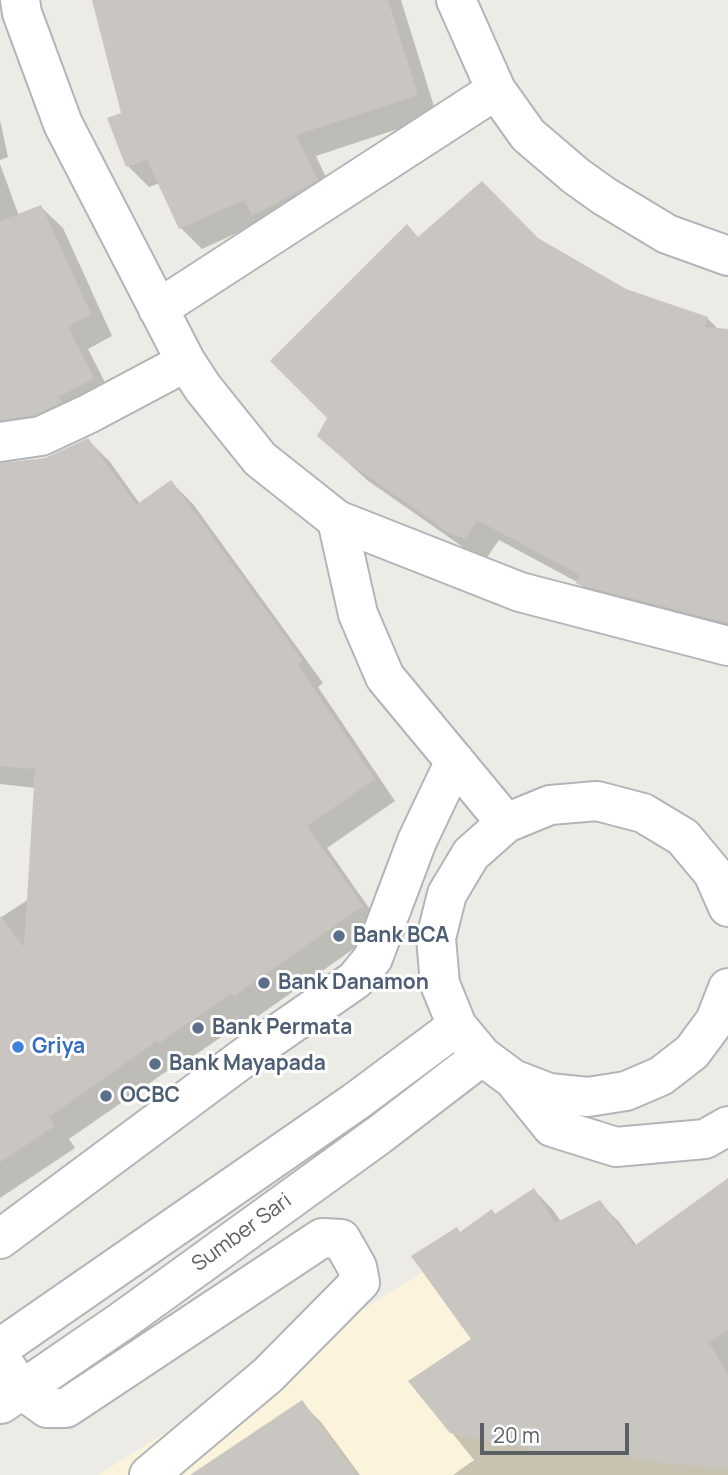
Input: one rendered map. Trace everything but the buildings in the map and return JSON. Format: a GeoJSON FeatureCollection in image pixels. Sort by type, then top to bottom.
{"type":"FeatureCollection","features":[{"type":"Feature","properties":{"kind":"street"},"geometry":{"type":"LineString","coordinates":[[20,0],[22,13],[63,124],[158,309],[186,362],[260,459],[337,520],[520,592],[728,646]]}},
{"type":"Feature","properties":{"kind":"street"},"geometry":{"type":"LineString","coordinates":[[456,0],[496,90],[528,135],[604,196],[667,234],[728,256]]}},
{"type":"Feature","properties":{"kind":"street"},"geometry":{"type":"LineString","coordinates":[[158,309],[496,90]]}},
{"type":"Feature","properties":{"kind":"street"},"geometry":{"type":"LineString","coordinates":[[0,442],[41,436],[88,415],[186,362]]}},
{"type":"Feature","properties":{"kind":"street"},"geometry":{"type":"LineString","coordinates":[[337,520],[358,614],[385,677],[506,823]]}},
{"type":"Feature","properties":{"kind":"street"},"geometry":{"type":"LineString","coordinates":[[0,1239],[254,1050],[355,980],[373,958],[417,841],[455,761]]}},
{"type":"Feature","properties":{"kind":"street"},"geometry":{"type":"LineString","coordinates":[[728,907],[720,867],[683,837],[643,813],[597,801],[550,805],[506,823],[471,854],[447,894],[436,938],[440,984],[457,1026],[482,1056],[513,1079],[552,1128],[617,1147],[705,1139],[728,1126]]}},
{"type":"Feature","properties":{"kind":"street"},"geometry":{"type":"LineString","coordinates":[[513,1079],[549,1093],[588,1097],[626,1091],[661,1076],[692,1052],[715,1021],[728,988]]}},
{"type":"Feature","properties":{"kind":"street","name":"Sumber Sari"},"geometry":{"type":"LineString","coordinates":[[0,1348],[355,1102],[457,1026]]}},
{"type":"Feature","properties":{"kind":"street","name":"Sumber Sari"},"geometry":{"type":"LineString","coordinates":[[11,1398],[379,1135],[482,1056]]}},
{"type":"Feature","properties":{"kind":"street"},"geometry":{"type":"LineString","coordinates":[[0,1358],[11,1398],[47,1408],[66,1408],[322,1238],[341,1239],[357,1267],[360,1282],[268,1375],[149,1475]]}},
{"type":"Feature","properties":{"kind":"shaded area"},"geometry":{"type":"Polygon","coordinates":[[[469,1243],[728,1465],[728,1475],[98,1475],[469,1243]]]}},
{"type":"Feature","properties":{"kind":"place","name":"Bank BCA"},"geometry":{"type":"Point","coordinates":[339,936]}},
{"type":"Feature","properties":{"kind":"place","name":"Bank Danamon"},"geometry":{"type":"Point","coordinates":[264,983]}},
{"type":"Feature","properties":{"kind":"place","name":"Bank Permata"},"geometry":{"type":"Point","coordinates":[198,1028]}},
{"type":"Feature","properties":{"kind":"place","name":"Griya"},"geometry":{"type":"Point","coordinates":[18,1047]}},
{"type":"Feature","properties":{"kind":"place","name":"Bank Mayapada"},"geometry":{"type":"Point","coordinates":[155,1064]}},
{"type":"Feature","properties":{"kind":"place","name":"OCBC"},"geometry":{"type":"Point","coordinates":[106,1096]}}]}
